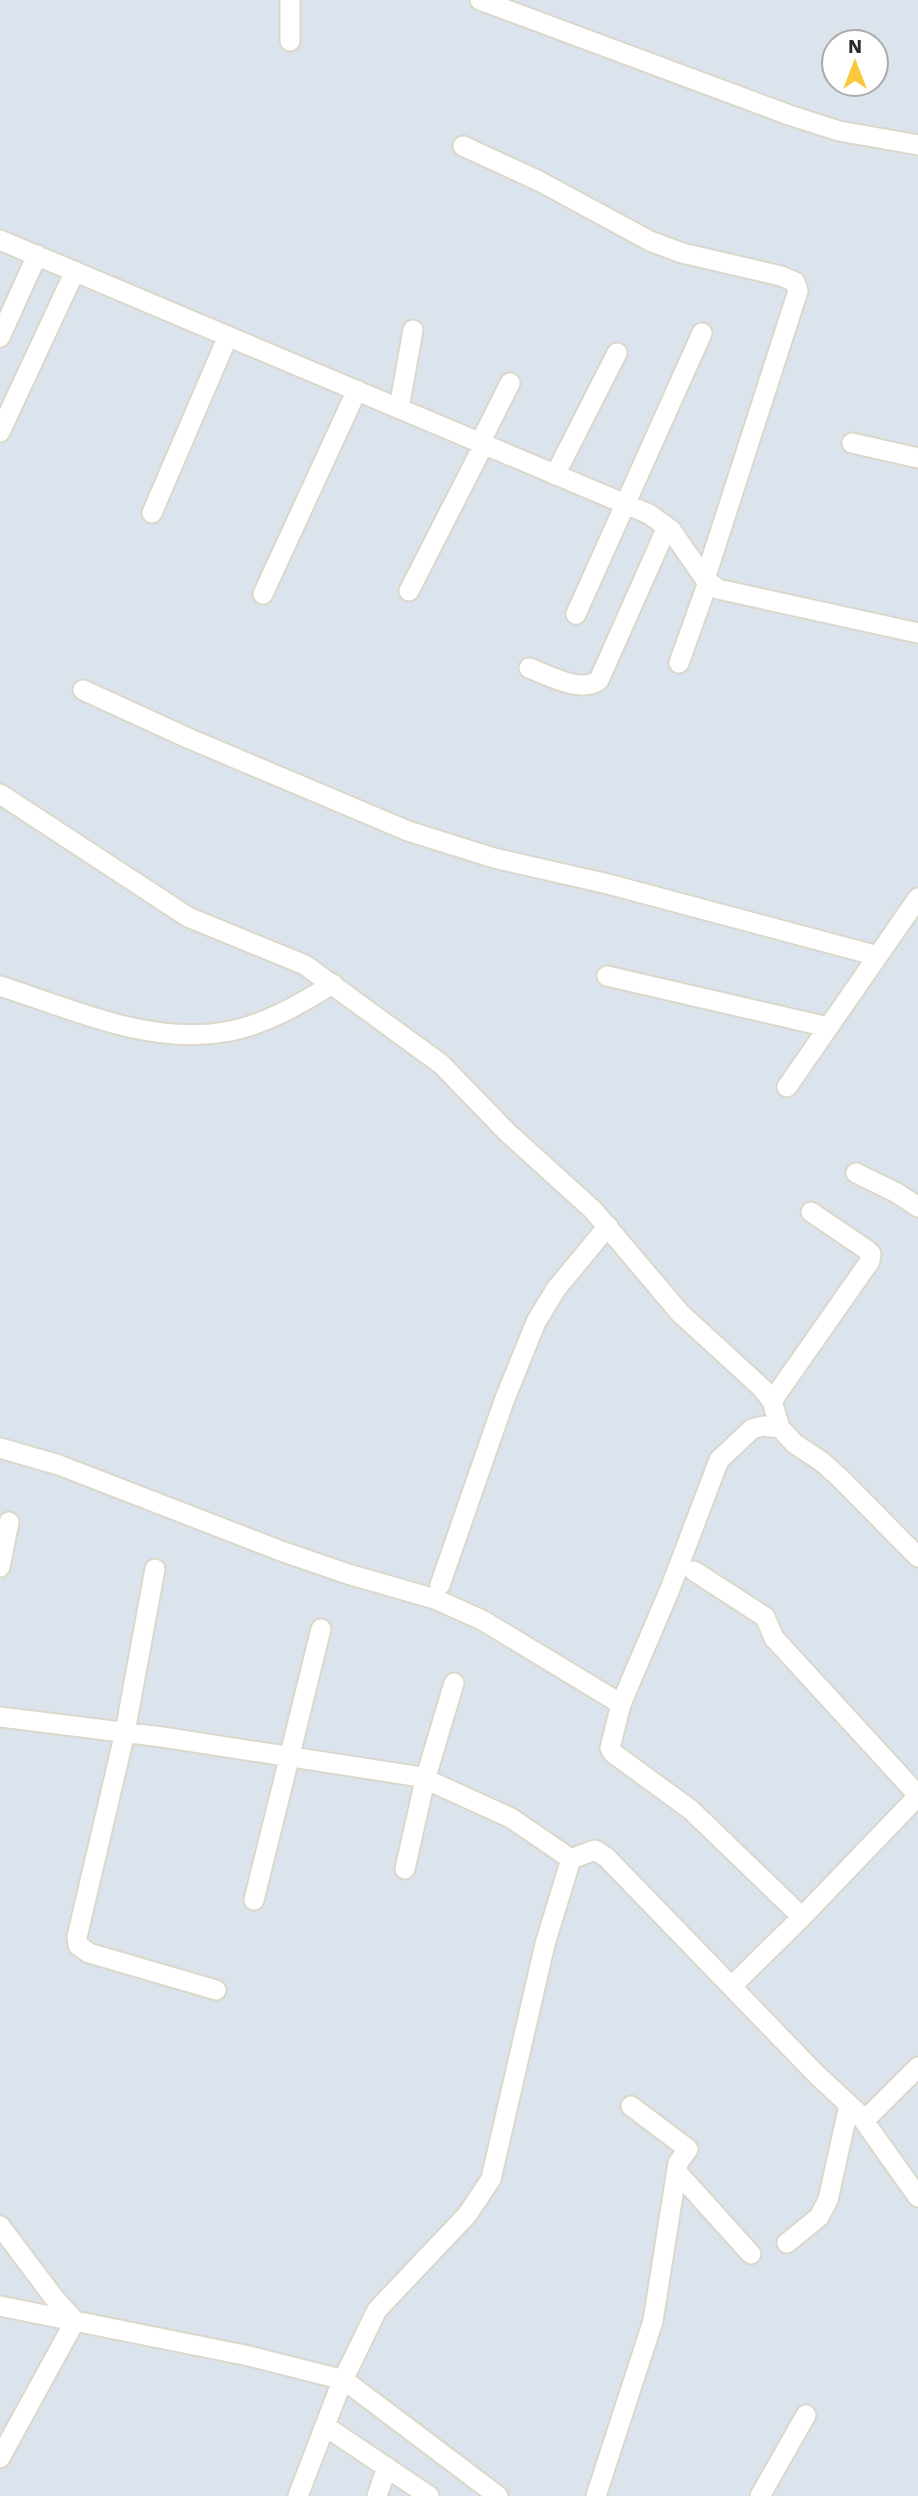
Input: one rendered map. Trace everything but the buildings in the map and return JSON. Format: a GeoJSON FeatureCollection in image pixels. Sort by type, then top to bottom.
{"type":"FeatureCollection","features":[{"type":"Feature","properties":{"kind":"street"},"geometry":{"type":"LineString","coordinates":[[290,0],[290,41]]}},
{"type":"Feature","properties":{"kind":"street"},"geometry":{"type":"LineString","coordinates":[[480,0],[789,115],[839,131],[918,145]]}},
{"type":"Feature","properties":{"kind":"street"},"geometry":{"type":"LineString","coordinates":[[463,146],[538,181],[650,241],[682,253],[781,276],[795,282],[797,290],[679,663]]}},
{"type":"Feature","properties":{"kind":"street"},"geometry":{"type":"LineString","coordinates":[[0,240],[649,514],[671,530],[706,580],[718,589],[918,634]]}},
{"type":"Feature","properties":{"kind":"street"},"geometry":{"type":"LineString","coordinates":[[0,337],[37,255]]}},
{"type":"Feature","properties":{"kind":"street"},"geometry":{"type":"LineString","coordinates":[[0,432],[75,271]]}},
{"type":"Feature","properties":{"kind":"street"},"geometry":{"type":"LineString","coordinates":[[399,408],[413,330]]}},
{"type":"Feature","properties":{"kind":"street"},"geometry":{"type":"LineString","coordinates":[[576,614],[702,332]]}},
{"type":"Feature","properties":{"kind":"street"},"geometry":{"type":"LineString","coordinates":[[152,513],[228,336]]}},
{"type":"Feature","properties":{"kind":"street"},"geometry":{"type":"LineString","coordinates":[[555,475],[617,353]]}},
{"type":"Feature","properties":{"kind":"street"},"geometry":{"type":"LineString","coordinates":[[410,591],[510,383]]}},
{"type":"Feature","properties":{"kind":"street"},"geometry":{"type":"LineString","coordinates":[[262,594],[357,390]]}},
{"type":"Feature","properties":{"kind":"street"},"geometry":{"type":"LineString","coordinates":[[852,443],[918,458]]}},
{"type":"Feature","properties":{"kind":"street"},"geometry":{"type":"LineString","coordinates":[[529,668],[584,685],[593,685],[599,680],[667,527]]}},
{"type":"Feature","properties":{"kind":"street"},"geometry":{"type":"LineString","coordinates":[[83,690],[190,739],[408,831],[494,858],[608,884],[877,956]]}},
{"type":"Feature","properties":{"kind":"street"},"geometry":{"type":"LineString","coordinates":[[0,794],[188,917],[305,965],[441,1064],[507,1132],[608,1226],[680,1313],[762,1388],[772,1401],[780,1428],[794,1444],[821,1461],[840,1478],[918,1557]]}},
{"type":"Feature","properties":{"kind":"street"},"geometry":{"type":"LineString","coordinates":[[787,1087],[918,898]]}},
{"type":"Feature","properties":{"kind":"street"},"geometry":{"type":"LineString","coordinates":[[607,976],[828,1027]]}},
{"type":"Feature","properties":{"kind":"street"},"geometry":{"type":"LineString","coordinates":[[0,986],[149,1032],[201,1033],[225,1032],[267,1018],[292,1008],[333,985]]}},
{"type":"Feature","properties":{"kind":"street"},"geometry":{"type":"LineString","coordinates":[[856,1173],[897,1193],[918,1207]]}},
{"type":"Feature","properties":{"kind":"street"},"geometry":{"type":"LineString","coordinates":[[772,1401],[870,1261],[871,1254],[867,1250],[811,1212]]}},
{"type":"Feature","properties":{"kind":"street"},"geometry":{"type":"LineString","coordinates":[[440,1585],[504,1401],[536,1322],[556,1289],[608,1226]]}},
{"type":"Feature","properties":{"kind":"street"},"geometry":{"type":"LineString","coordinates":[[780,1428],[763,1426],[752,1429],[719,1460],[670,1589],[621,1704],[610,1748],[613,1753],[691,1810],[802,1917]]}},
{"type":"Feature","properties":{"kind":"street"},"geometry":{"type":"LineString","coordinates":[[0,1448],[59,1465],[281,1551],[435,1599],[482,1620],[621,1704]]}},
{"type":"Feature","properties":{"kind":"street"},"geometry":{"type":"LineString","coordinates":[[0,1566],[9,1522]]}},
{"type":"Feature","properties":{"kind":"street"},"geometry":{"type":"LineString","coordinates":[[155,1569],[125,1732],[77,1937],[78,1945],[89,1953],[216,1990]]}},
{"type":"Feature","properties":{"kind":"street"},"geometry":{"type":"LineString","coordinates":[[694,1571],[765,1617],[774,1638],[918,1796],[732,1986]]}},
{"type":"Feature","properties":{"kind":"street"},"geometry":{"type":"LineString","coordinates":[[254,1900],[321,1629]]}},
{"type":"Feature","properties":{"kind":"street"},"geometry":{"type":"LineString","coordinates":[[405,1869],[425,1780],[454,1683]]}},
{"type":"Feature","properties":{"kind":"street"},"geometry":{"type":"LineString","coordinates":[[0,1717],[125,1732],[425,1780],[511,1818],[570,1859]]}},
{"type":"Feature","properties":{"kind":"street"},"geometry":{"type":"LineString","coordinates":[[570,1859],[595,1850],[606,1857],[864,2121],[918,2197]]}},
{"type":"Feature","properties":{"kind":"street"},"geometry":{"type":"LineString","coordinates":[[298,2496],[344,2380],[377,2310],[467,2215],[491,2179],[545,1944],[570,1859]]}},
{"type":"Feature","properties":{"kind":"street"},"geometry":{"type":"LineString","coordinates":[[864,2121],[918,2067]]}},
{"type":"Feature","properties":{"kind":"street"},"geometry":{"type":"LineString","coordinates":[[787,2243],[819,2217],[828,2200],[849,2105]]}},
{"type":"Feature","properties":{"kind":"street"},"geometry":{"type":"LineString","coordinates":[[596,2496],[653,2321],[678,2163],[688,2149],[631,2106]]}},
{"type":"Feature","properties":{"kind":"street"},"geometry":{"type":"LineString","coordinates":[[677,2172],[751,2253]]}},
{"type":"Feature","properties":{"kind":"street"},"geometry":{"type":"LineString","coordinates":[[0,2226],[75,2321]]}},
{"type":"Feature","properties":{"kind":"street"},"geometry":{"type":"LineString","coordinates":[[0,2306],[250,2356],[344,2380],[498,2496]]}},
{"type":"Feature","properties":{"kind":"street"},"geometry":{"type":"LineString","coordinates":[[0,2458],[75,2321]]}},
{"type":"Feature","properties":{"kind":"street"},"geometry":{"type":"LineString","coordinates":[[760,2496],[806,2415]]}},
{"type":"Feature","properties":{"kind":"street"},"geometry":{"type":"LineString","coordinates":[[326,2426],[429,2496]]}},
{"type":"Feature","properties":{"kind":"street"},"geometry":{"type":"LineString","coordinates":[[377,2496],[387,2467]]}}]}
